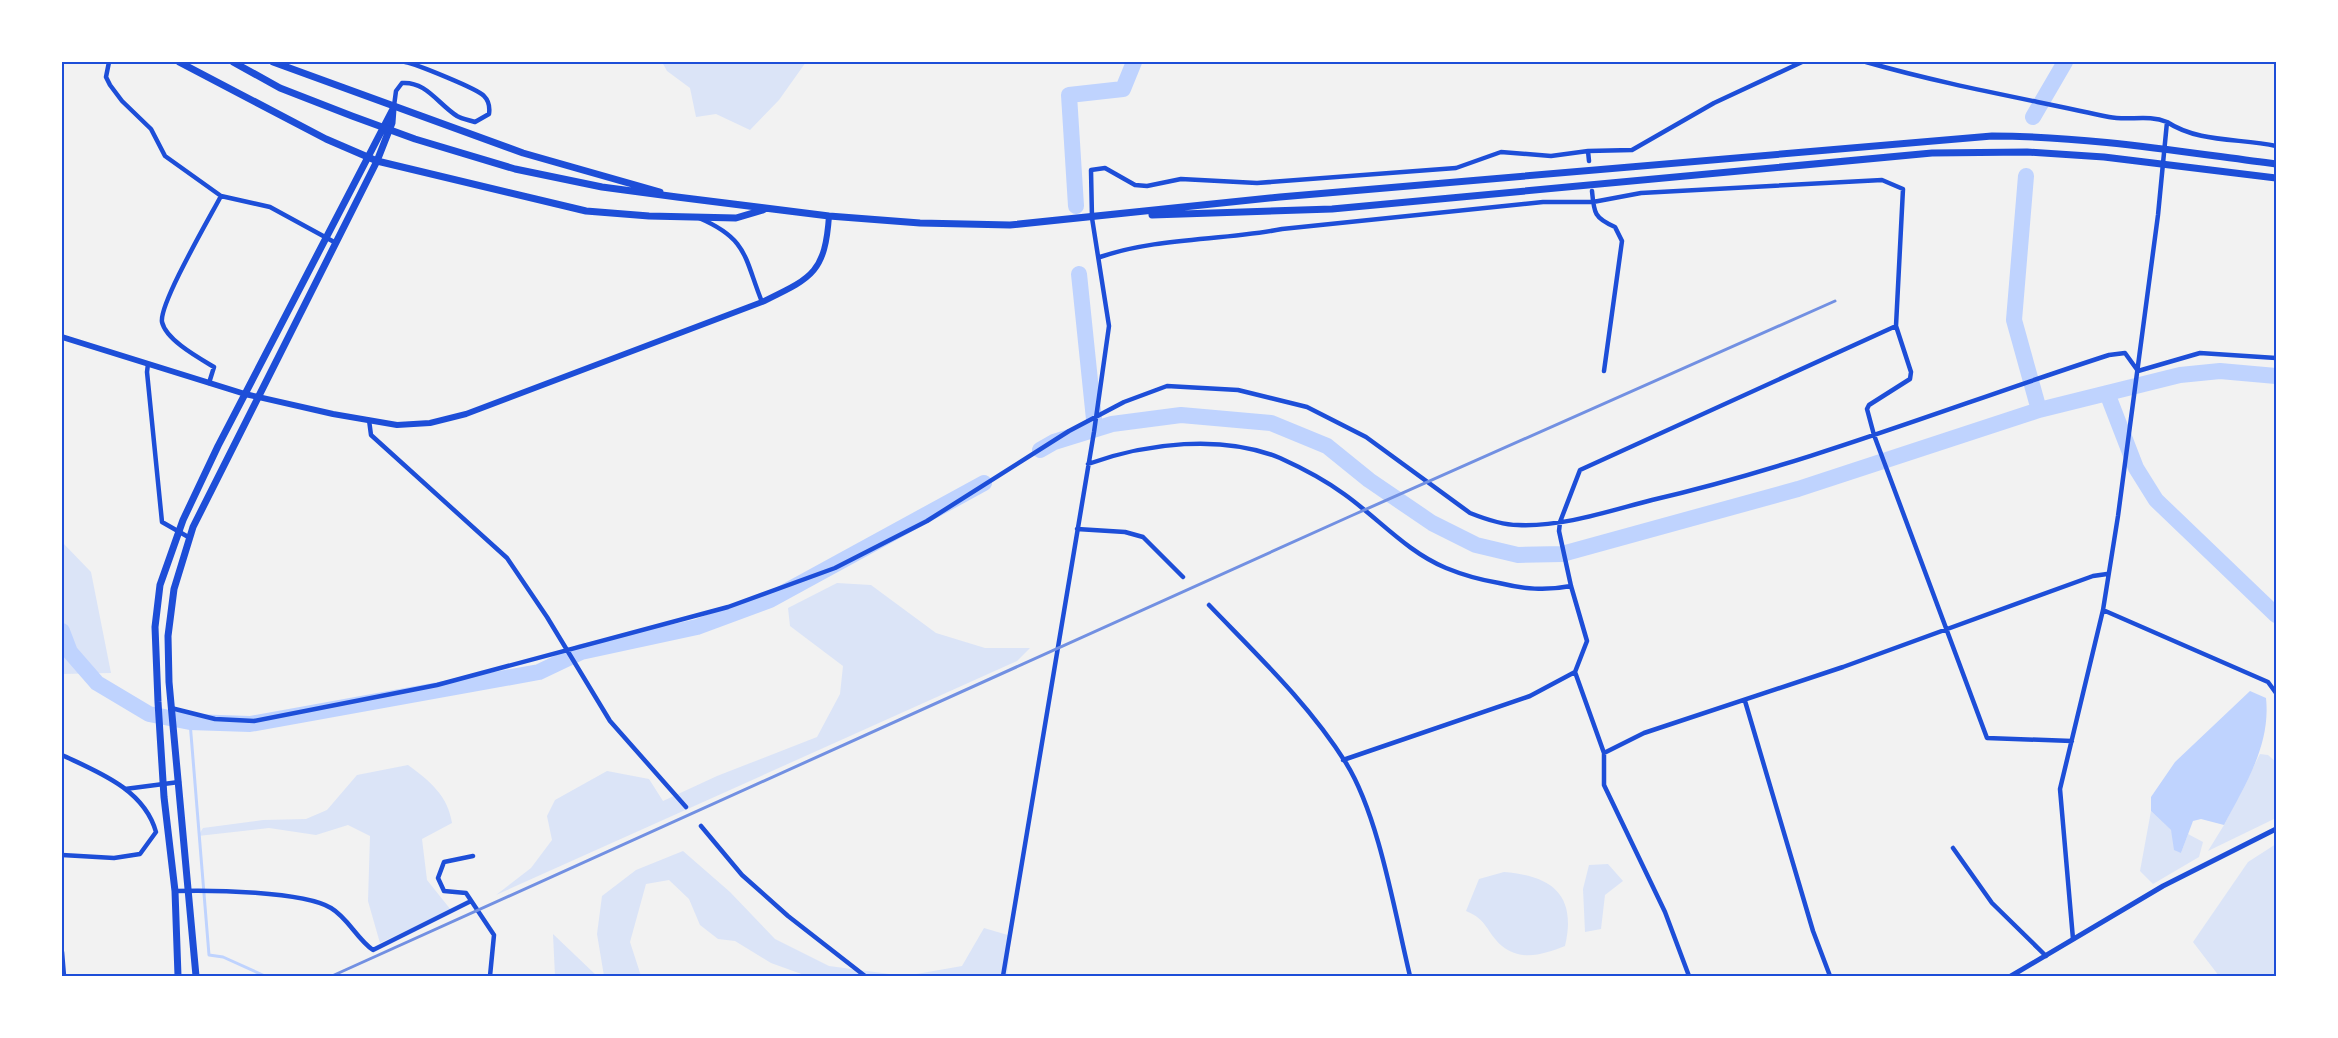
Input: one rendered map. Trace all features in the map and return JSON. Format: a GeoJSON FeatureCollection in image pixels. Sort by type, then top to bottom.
{"type":"FeatureCollection","features":[{"type":"Feature","properties":{"kind":"main road"},"geometry":{"type":"LineString","coordinates":[[179,62],[326,139],[378,161],[586,211],[735,218],[769,209]]}},
{"type":"Feature","properties":{"kind":"main road"},"geometry":{"type":"LineString","coordinates":[[232,62],[280,88],[352,116],[415,139],[515,169],[602,187],[829,216],[920,223],[1010,225],[1280,197],[1992,136],[2039,136],[2277,164]]}},
{"type":"Feature","properties":{"kind":"main road"},"geometry":{"type":"LineString","coordinates":[[273,62],[343,88],[367,94],[394,107],[523,153],[677,197]]}},
{"type":"Feature","properties":{"kind":"main road"},"geometry":{"type":"LineString","coordinates":[[178,976],[175,891],[158,702],[155,627],[160,585],[178,533],[245,394],[366,156],[394,107]]}},
{"type":"Feature","properties":{"kind":"main road"},"geometry":{"type":"LineString","coordinates":[[196,976],[171,708],[168,636],[174,589],[190,538],[257,397],[378,161],[392,123],[394,107]]}},
{"type":"Feature","properties":{"kind":"main road"},"geometry":{"type":"LineString","coordinates":[[1092,218],[1332,209],[1932,153],[2027,152],[2277,178]]}},
{"type":"Feature","properties":{"kind":"main road"},"geometry":{"type":"LineString","coordinates":[[62,337],[257,397],[397,425],[430,423],[466,414],[762,303],[801,283],[816,270],[825,254],[829,216]]}},
{"type":"Feature","properties":{"kind":"street"},"geometry":{"type":"LineString","coordinates":[[109,62],[106,77],[122,101],[151,129],[165,156],[221,196],[270,207],[336,243]]}},
{"type":"Feature","properties":{"kind":"street"},"geometry":{"type":"LineString","coordinates":[[394,107],[396,91],[402,83],[412,82],[425,89],[457,117],[475,122],[489,114],[490,106],[484,95],[422,65],[405,62]]}},
{"type":"Feature","properties":{"kind":"street"},"geometry":{"type":"LineString","coordinates":[[1003,976],[1089,464],[1109,326],[1100,257],[1092,218],[1091,170],[1097,167],[1105,168],[1135,185],[1147,186],[1180,179],[1257,183],[1456,168],[1501,152],[1551,156],[1588,151],[1632,150],[1646,145],[1654,136],[1714,103],[1794,63],[1802,62]]}},
{"type":"Feature","properties":{"kind":"street"},"geometry":{"type":"LineString","coordinates":[[1866,62],[1928,80],[2009,98],[2126,120],[2154,117],[2167,122],[2185,134],[2253,141],[2277,146]]}},
{"type":"Feature","properties":{"kind":"street"},"geometry":{"type":"LineString","coordinates":[[2073,939],[2060,789],[2103,610],[2135,399],[2167,122]]}},
{"type":"Feature","properties":{"kind":"street"},"geometry":{"type":"LineString","coordinates":[[1588,151],[1589,161]]}},
{"type":"Feature","properties":{"kind":"street"},"geometry":{"type":"LineString","coordinates":[[1100,257],[1145,244],[1242,237],[1282,229],[1543,202],[1593,202],[1641,193],[1882,180],[1903,189],[1896,326],[1911,372],[1910,379],[1869,405],[1867,409],[1875,438],[1987,738],[2072,741]]}},
{"type":"Feature","properties":{"kind":"street"},"geometry":{"type":"LineString","coordinates":[[1592,191],[1594,212],[1603,221],[1615,227],[1622,241],[1604,371]]}},
{"type":"Feature","properties":{"kind":"street"},"geometry":{"type":"LineString","coordinates":[[209,383],[214,367],[186,351],[162,325],[162,315],[171,290],[221,196]]}},
{"type":"Feature","properties":{"kind":"street"},"geometry":{"type":"LineString","coordinates":[[695,217],[715,225],[740,244],[762,303]]}},
{"type":"Feature","properties":{"kind":"street"},"geometry":{"type":"LineString","coordinates":[[1343,760],[1530,696],[1575,672],[1587,641],[1570,586],[1559,531],[1560,522],[1580,470],[1896,326]]}},
{"type":"Feature","properties":{"kind":"street"},"geometry":{"type":"LineString","coordinates":[[171,708],[215,719],[254,721],[437,685],[728,607],[835,568],[927,521],[1069,431],[1096,419],[1124,402],[1167,386],[1238,390],[1307,407],[1337,420],[1366,437],[1470,513],[1484,519],[1517,525],[1560,522],[1682,493],[1875,438],[2109,355],[2125,353],[2138,371]]}},
{"type":"Feature","properties":{"kind":"street"},"geometry":{"type":"LineString","coordinates":[[2138,371],[2200,353],[2277,358]]}},
{"type":"Feature","properties":{"kind":"street"},"geometry":{"type":"LineString","coordinates":[[148,364],[162,522],[190,538]]}},
{"type":"Feature","properties":{"kind":"street"},"geometry":{"type":"LineString","coordinates":[[369,420],[371,435],[507,558],[547,617],[610,722],[686,807]]}},
{"type":"Feature","properties":{"kind":"street"},"geometry":{"type":"LineString","coordinates":[[1089,464],[1109,456],[1159,446],[1229,446],[1263,453],[1297,466],[1343,493],[1407,545],[1445,568],[1479,579],[1530,590],[1570,586]]}},
{"type":"Feature","properties":{"kind":"street"},"geometry":{"type":"LineString","coordinates":[[1077,529],[1134,533],[1143,537],[1183,577]]}},
{"type":"Feature","properties":{"kind":"street"},"geometry":{"type":"LineString","coordinates":[[1604,753],[1644,733],[1946,630],[2092,576],[2107,574]]}},
{"type":"Feature","properties":{"kind":"street"},"geometry":{"type":"LineString","coordinates":[[1209,605],[1294,693],[1343,760],[1367,808],[1410,976]]}},
{"type":"Feature","properties":{"kind":"street"},"geometry":{"type":"LineString","coordinates":[[2103,610],[2268,682],[2277,693]]}},
{"type":"Feature","properties":{"kind":"street"},"geometry":{"type":"LineString","coordinates":[[1575,672],[1604,753],[1604,785],[1665,912],[1689,976]]}},
{"type":"Feature","properties":{"kind":"street"},"geometry":{"type":"LineString","coordinates":[[1745,700],[1813,931],[1830,976]]}},
{"type":"Feature","properties":{"kind":"street"},"geometry":{"type":"LineString","coordinates":[[62,755],[110,777],[125,789],[153,821],[156,832],[140,854],[114,858],[62,855]]}},
{"type":"Feature","properties":{"kind":"street"},"geometry":{"type":"LineString","coordinates":[[125,789],[179,782]]}},
{"type":"Feature","properties":{"kind":"street"},"geometry":{"type":"LineString","coordinates":[[701,826],[742,874],[788,916],[865,976]]}},
{"type":"Feature","properties":{"kind":"street"},"geometry":{"type":"LineString","coordinates":[[2011,976],[2163,886],[2277,829]]}},
{"type":"Feature","properties":{"kind":"street"},"geometry":{"type":"LineString","coordinates":[[1953,848],[1992,903],[2046,956]]}},
{"type":"Feature","properties":{"kind":"street"},"geometry":{"type":"LineString","coordinates":[[473,856],[444,862],[438,872],[440,886],[444,891],[466,893],[494,935],[490,976]]}},
{"type":"Feature","properties":{"kind":"street"},"geometry":{"type":"LineString","coordinates":[[175,891],[273,896],[324,904],[338,912],[373,950],[471,901]]}},
{"type":"Feature","properties":{"kind":"street"},"geometry":{"type":"LineString","coordinates":[[62,951],[64,976]]}},
{"type":"Feature","properties":{"kind":"shaded area"},"geometry":{"type":"Polygon","coordinates":[[[662,62],[806,62],[779,100],[750,130],[716,114],[696,117],[690,88],[667,71],[662,62]]]}},
{"type":"Feature","properties":{"kind":"shaded area"},"geometry":{"type":"Polygon","coordinates":[[[62,542],[91,572],[111,673],[62,674],[62,542]]]}},
{"type":"Feature","properties":{"kind":"shaded area"},"geometry":{"type":"Polygon","coordinates":[[[837,583],[871,585],[936,633],[985,648],[1030,648],[1017,661],[496,895],[531,868],[552,840],[547,816],[555,800],[607,771],[649,779],[663,801],[717,776],[817,737],[840,694],[843,666],[790,626],[788,608],[837,583]]]}},
{"type":"Feature","properties":{"kind":"shaded area"},"geometry":{"type":"Polygon","coordinates":[[[2260,754],[2268,755],[2276,762],[2276,818],[2208,851],[2224,825],[2260,754]]]}},
{"type":"Feature","properties":{"kind":"shaded area"},"geometry":{"type":"Polygon","coordinates":[[[408,765],[437,790],[450,813],[452,823],[422,839],[427,880],[451,910],[380,943],[368,901],[370,836],[348,825],[316,835],[269,828],[198,836],[203,828],[263,820],[306,819],[327,810],[357,775],[408,765]]]}},
{"type":"Feature","properties":{"kind":"shaded area"},"geometry":{"type":"Polygon","coordinates":[[[2151,811],[2171,830],[2181,853],[2188,834],[2203,842],[2199,857],[2153,884],[2140,871],[2151,811]]]}},
{"type":"Feature","properties":{"kind":"shaded area"},"geometry":{"type":"Polygon","coordinates":[[[2276,844],[2276,976],[2219,976],[2193,942],[2248,862],[2276,844]]]}},
{"type":"Feature","properties":{"kind":"shaded area"},"geometry":{"type":"Polygon","coordinates":[[[683,851],[730,892],[775,939],[829,966],[905,976],[807,976],[771,963],[735,941],[718,939],[700,925],[689,899],[669,880],[646,884],[630,942],[641,976],[604,976],[597,934],[602,896],[636,870],[683,851]]]}},
{"type":"Feature","properties":{"kind":"shaded area"},"geometry":{"type":"Polygon","coordinates":[[[1608,864],[1623,881],[1605,895],[1601,929],[1585,932],[1583,889],[1589,865],[1608,864]]]}},
{"type":"Feature","properties":{"kind":"shaded area"},"geometry":{"type":"Polygon","coordinates":[[[1504,872],[1535,878],[1557,891],[1564,901],[1567,913],[1568,928],[1565,946],[1541,954],[1517,954],[1502,946],[1479,918],[1466,911],[1479,879],[1504,872]]]}},
{"type":"Feature","properties":{"kind":"shaded area"},"geometry":{"type":"Polygon","coordinates":[[[984,928],[1011,936],[1007,976],[905,976],[962,966],[984,928]]]}},
{"type":"Feature","properties":{"kind":"shaded area"},"geometry":{"type":"Polygon","coordinates":[[[553,934],[597,976],[555,976],[553,934]]]}},
{"type":"Feature","properties":{"kind":"water"},"geometry":{"type":"Polygon","coordinates":[[[2250,691],[2266,698],[2266,715],[2260,748],[2248,780],[2224,825],[2201,819],[2193,821],[2181,853],[2174,850],[2171,830],[2151,811],[2151,797],[2175,762],[2250,691]]]}},
{"type":"Feature","properties":{"kind":"waterway"},"geometry":{"type":"LineString","coordinates":[[1076,206],[1069,95],[1123,89],[1134,62]]}},
{"type":"Feature","properties":{"kind":"waterway"},"geometry":{"type":"LineString","coordinates":[[2033,117],[2065,62]]}},
{"type":"Feature","properties":{"kind":"waterway"},"geometry":{"type":"LineString","coordinates":[[2026,176],[2014,320],[2039,410]]}},
{"type":"Feature","properties":{"kind":"waterway"},"geometry":{"type":"LineString","coordinates":[[1079,274],[1095,429]]}},
{"type":"Feature","properties":{"kind":"waterway"},"geometry":{"type":"LineString","coordinates":[[1040,450],[1054,442],[1112,424],[1181,415],[1271,423],[1327,446],[1369,480],[1432,523],[1476,545],[1518,555],[1562,554],[1798,489],[2039,410],[2180,375],[2220,371],[2276,376]]}},
{"type":"Feature","properties":{"kind":"waterway"},"geometry":{"type":"LineString","coordinates":[[2107,393],[2136,468],[2156,500],[2276,615]]}},
{"type":"Feature","properties":{"kind":"waterway"},"geometry":{"type":"LineString","coordinates":[[62,631],[70,652],[97,683],[149,714],[190,722],[250,724],[539,672],[581,652],[697,627],[770,600],[984,483]]}},
{"type":"Feature","properties":{"kind":"waterway"},"geometry":{"type":"LineString","coordinates":[[190,722],[209,955],[223,957],[265,976]]}},
{"type":"Feature","properties":{"kind":"railway"},"geometry":{"type":"LineString","coordinates":[[332,976],[1353,515],[1835,301]]}}]}
